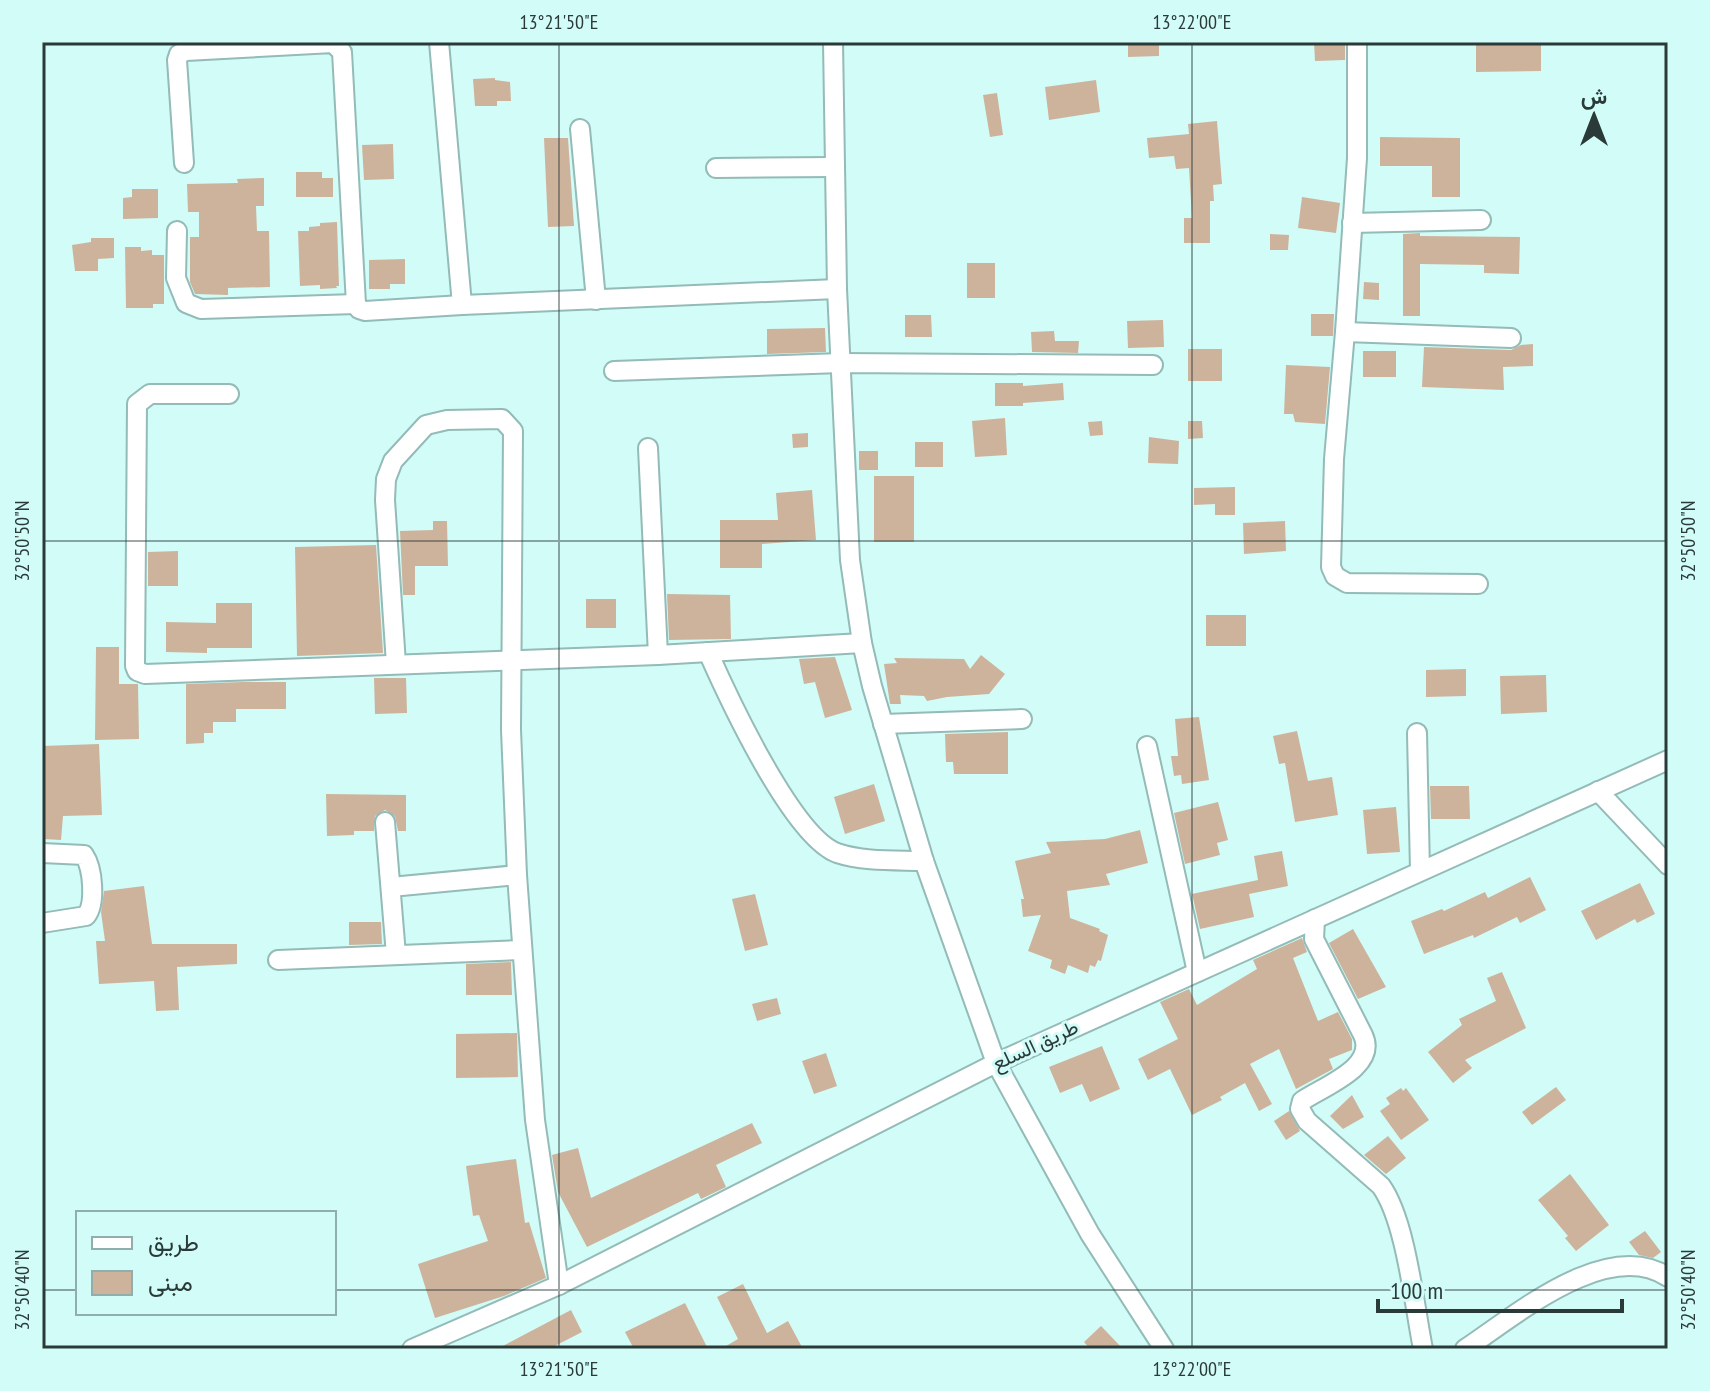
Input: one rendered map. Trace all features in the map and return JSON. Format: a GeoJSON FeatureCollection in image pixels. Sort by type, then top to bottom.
{"type":"FeatureCollection","features":[{"type":"Feature","properties":{"kind":"street"},"geometry":{"type":"LineString","coordinates":[[439,42],[462,305]]}},
{"type":"Feature","properties":{"kind":"street"},"geometry":{"type":"LineString","coordinates":[[833,42],[837,289],[850,560],[862,643],[924,861],[996,1063],[1090,1234],[1164,1349]]}},
{"type":"Feature","properties":{"kind":"street"},"geometry":{"type":"LineString","coordinates":[[1357,42],[1357,158],[1334,459],[1330,556],[1335,576],[1347,583],[1478,584]]}},
{"type":"Feature","properties":{"kind":"street"},"geometry":{"type":"LineString","coordinates":[[184,163],[178,48],[186,51],[333,43],[342,52],[356,304],[359,309],[837,289]]}},
{"type":"Feature","properties":{"kind":"street"},"geometry":{"type":"LineString","coordinates":[[580,129],[596,300]]}},
{"type":"Feature","properties":{"kind":"street"},"geometry":{"type":"LineString","coordinates":[[716,168],[835,167]]}},
{"type":"Feature","properties":{"kind":"street"},"geometry":{"type":"LineString","coordinates":[[1352,223],[1481,220]]}},
{"type":"Feature","properties":{"kind":"street"},"geometry":{"type":"LineString","coordinates":[[177,231],[176,278],[186,303],[201,309],[356,304]]}},
{"type":"Feature","properties":{"kind":"street"},"geometry":{"type":"LineString","coordinates":[[1345,332],[1511,338]]}},
{"type":"Feature","properties":{"kind":"street"},"geometry":{"type":"LineString","coordinates":[[614,371],[841,363],[1153,365]]}},
{"type":"Feature","properties":{"kind":"street"},"geometry":{"type":"LineString","coordinates":[[229,394],[150,394],[137,404],[137,671],[145,674],[658,655],[862,643]]}},
{"type":"Feature","properties":{"kind":"street"},"geometry":{"type":"LineString","coordinates":[[396,664],[385,500],[386,479],[393,461],[426,425],[447,420],[502,419],[513,431],[511,745],[521,950],[535,1120],[559,1285]]}},
{"type":"Feature","properties":{"kind":"street"},"geometry":{"type":"LineString","coordinates":[[648,448],[658,655]]}},
{"type":"Feature","properties":{"kind":"street"},"geometry":{"type":"LineString","coordinates":[[708,652],[742,727],[801,820],[820,842],[837,852],[876,860],[924,861]]}},
{"type":"Feature","properties":{"kind":"street"},"geometry":{"type":"LineString","coordinates":[[883,724],[1022,719]]}},
{"type":"Feature","properties":{"kind":"street"},"geometry":{"type":"LineString","coordinates":[[1417,733],[1420,871]]}},
{"type":"Feature","properties":{"kind":"street"},"geometry":{"type":"LineString","coordinates":[[1147,746],[1197,972]]}},
{"type":"Feature","properties":{"kind":"street","name":"طريق السلع"},"geometry":{"type":"LineString","coordinates":[[412,1349],[559,1285],[996,1063],[1668,760]]}},
{"type":"Feature","properties":{"kind":"street"},"geometry":{"type":"LineString","coordinates":[[1598,791],[1668,865]]}},
{"type":"Feature","properties":{"kind":"street"},"geometry":{"type":"LineString","coordinates":[[385,822],[396,955]]}},
{"type":"Feature","properties":{"kind":"street"},"geometry":{"type":"LineString","coordinates":[[42,853],[84,855],[89,862],[92,907],[86,916],[42,923]]}},
{"type":"Feature","properties":{"kind":"street"},"geometry":{"type":"LineString","coordinates":[[391,887],[517,875]]}},
{"type":"Feature","properties":{"kind":"street"},"geometry":{"type":"LineString","coordinates":[[1315,919],[1314,939],[1367,1043],[1367,1052],[1360,1064],[1302,1101],[1300,1109],[1307,1121],[1381,1186],[1390,1198],[1401,1234],[1423,1349]]}},
{"type":"Feature","properties":{"kind":"street"},"geometry":{"type":"LineString","coordinates":[[278,960],[521,950]]}},
{"type":"Feature","properties":{"kind":"street"},"geometry":{"type":"LineString","coordinates":[[1465,1349],[1538,1301],[1591,1272],[1618,1265],[1642,1265],[1668,1277]]}},
{"type":"Feature","properties":{"kind":"building"},"geometry":{"type":"Polygon","coordinates":[[[1128,42],[1159,42],[1159,56],[1128,57],[1128,42]]]}},
{"type":"Feature","properties":{"kind":"building"},"geometry":{"type":"Polygon","coordinates":[[[1314,42],[1345,42],[1345,60],[1315,61],[1314,42]]]}},
{"type":"Feature","properties":{"kind":"building"},"geometry":{"type":"Polygon","coordinates":[[[1476,42],[1541,42],[1541,71],[1476,72],[1476,42]]]}},
{"type":"Feature","properties":{"kind":"building"},"geometry":{"type":"Polygon","coordinates":[[[495,78],[510,82],[511,101],[497,101],[497,106],[475,106],[473,79],[495,78]]]}},
{"type":"Feature","properties":{"kind":"building"},"geometry":{"type":"Polygon","coordinates":[[[1096,80],[1100,112],[1049,120],[1045,87],[1096,80]]]}},
{"type":"Feature","properties":{"kind":"building"},"geometry":{"type":"Polygon","coordinates":[[[997,93],[1003,135],[990,137],[983,95],[997,93]]]}},
{"type":"Feature","properties":{"kind":"building"},"geometry":{"type":"Polygon","coordinates":[[[1217,121],[1222,184],[1213,185],[1210,243],[1184,243],[1184,218],[1192,218],[1189,168],[1176,169],[1174,156],[1149,158],[1147,138],[1189,134],[1188,124],[1217,121]]]}},
{"type":"Feature","properties":{"kind":"building"},"geometry":{"type":"Polygon","coordinates":[[[1380,137],[1460,138],[1460,197],[1432,197],[1432,166],[1380,166],[1380,137]]]}},
{"type":"Feature","properties":{"kind":"building"},"geometry":{"type":"Polygon","coordinates":[[[544,138],[568,138],[574,226],[548,227],[544,138]]]}},
{"type":"Feature","properties":{"kind":"building"},"geometry":{"type":"Polygon","coordinates":[[[393,144],[394,179],[364,180],[362,145],[393,144]]]}},
{"type":"Feature","properties":{"kind":"building"},"geometry":{"type":"Polygon","coordinates":[[[296,172],[322,172],[322,178],[333,178],[333,197],[296,197],[296,172]]]}},
{"type":"Feature","properties":{"kind":"building"},"geometry":{"type":"Polygon","coordinates":[[[264,178],[264,206],[256,206],[257,231],[269,231],[270,287],[228,288],[228,295],[195,294],[190,282],[190,237],[199,237],[199,212],[188,212],[187,184],[238,183],[237,179],[264,178]]]}},
{"type":"Feature","properties":{"kind":"building"},"geometry":{"type":"Polygon","coordinates":[[[132,189],[158,189],[158,218],[123,219],[123,198],[132,197],[132,189]]]}},
{"type":"Feature","properties":{"kind":"building"},"geometry":{"type":"Polygon","coordinates":[[[1302,197],[1340,203],[1336,233],[1298,228],[1302,197]]]}},
{"type":"Feature","properties":{"kind":"building"},"geometry":{"type":"Polygon","coordinates":[[[337,222],[339,286],[320,289],[320,285],[300,286],[298,231],[309,231],[309,227],[320,226],[320,223],[337,222]]]}},
{"type":"Feature","properties":{"kind":"building"},"geometry":{"type":"Polygon","coordinates":[[[1420,233],[1420,236],[1520,237],[1519,274],[1484,273],[1484,265],[1420,264],[1420,316],[1403,316],[1403,234],[1420,233]]]}},
{"type":"Feature","properties":{"kind":"building"},"geometry":{"type":"Polygon","coordinates":[[[1270,234],[1289,235],[1288,250],[1270,250],[1270,234]]]}},
{"type":"Feature","properties":{"kind":"building"},"geometry":{"type":"Polygon","coordinates":[[[91,238],[114,238],[114,258],[98,259],[98,271],[75,271],[72,245],[91,242],[91,238]]]}},
{"type":"Feature","properties":{"kind":"building"},"geometry":{"type":"Polygon","coordinates":[[[125,247],[141,247],[141,251],[152,250],[152,255],[164,255],[164,304],[153,304],[153,308],[126,308],[125,247]]]}},
{"type":"Feature","properties":{"kind":"building"},"geometry":{"type":"Polygon","coordinates":[[[405,259],[405,284],[390,284],[390,289],[369,289],[369,260],[405,259]]]}},
{"type":"Feature","properties":{"kind":"building"},"geometry":{"type":"Polygon","coordinates":[[[967,263],[995,263],[995,298],[967,298],[967,263]]]}},
{"type":"Feature","properties":{"kind":"building"},"geometry":{"type":"Polygon","coordinates":[[[1364,282],[1379,283],[1379,300],[1363,299],[1364,282]]]}},
{"type":"Feature","properties":{"kind":"building"},"geometry":{"type":"Polygon","coordinates":[[[1311,314],[1334,314],[1333,336],[1311,336],[1311,314]]]}},
{"type":"Feature","properties":{"kind":"building"},"geometry":{"type":"Polygon","coordinates":[[[905,315],[931,315],[932,337],[905,337],[905,315]]]}},
{"type":"Feature","properties":{"kind":"building"},"geometry":{"type":"Polygon","coordinates":[[[1163,320],[1164,347],[1128,348],[1127,321],[1163,320]]]}},
{"type":"Feature","properties":{"kind":"building"},"geometry":{"type":"Polygon","coordinates":[[[825,328],[826,352],[767,354],[767,329],[825,328]]]}},
{"type":"Feature","properties":{"kind":"building"},"geometry":{"type":"Polygon","coordinates":[[[1054,331],[1055,341],[1079,341],[1078,353],[1032,352],[1031,332],[1054,331]]]}},
{"type":"Feature","properties":{"kind":"building"},"geometry":{"type":"Polygon","coordinates":[[[1533,344],[1533,366],[1503,367],[1504,390],[1422,387],[1424,347],[1511,350],[1533,344]]]}},
{"type":"Feature","properties":{"kind":"building"},"geometry":{"type":"Polygon","coordinates":[[[1188,349],[1222,349],[1222,381],[1188,381],[1188,349]]]}},
{"type":"Feature","properties":{"kind":"building"},"geometry":{"type":"Polygon","coordinates":[[[1363,351],[1396,351],[1396,377],[1363,377],[1363,351]]]}},
{"type":"Feature","properties":{"kind":"building"},"geometry":{"type":"Polygon","coordinates":[[[1286,365],[1330,367],[1325,424],[1295,422],[1293,414],[1284,414],[1286,365]]]}},
{"type":"Feature","properties":{"kind":"building"},"geometry":{"type":"Polygon","coordinates":[[[995,383],[1023,383],[1023,386],[1063,383],[1064,400],[1023,403],[1023,406],[995,406],[995,383]]]}},
{"type":"Feature","properties":{"kind":"building"},"geometry":{"type":"Polygon","coordinates":[[[1005,418],[1007,455],[975,457],[972,421],[1005,418]]]}},
{"type":"Feature","properties":{"kind":"building"},"geometry":{"type":"Polygon","coordinates":[[[1102,421],[1103,435],[1090,436],[1088,422],[1102,421]]]}},
{"type":"Feature","properties":{"kind":"building"},"geometry":{"type":"Polygon","coordinates":[[[1188,421],[1202,421],[1203,438],[1188,439],[1188,421]]]}},
{"type":"Feature","properties":{"kind":"building"},"geometry":{"type":"Polygon","coordinates":[[[808,433],[808,447],[793,448],[792,434],[808,433]]]}},
{"type":"Feature","properties":{"kind":"building"},"geometry":{"type":"Polygon","coordinates":[[[1149,437],[1179,441],[1178,464],[1148,463],[1149,437]]]}},
{"type":"Feature","properties":{"kind":"building"},"geometry":{"type":"Polygon","coordinates":[[[915,442],[943,442],[943,467],[915,467],[915,442]]]}},
{"type":"Feature","properties":{"kind":"building"},"geometry":{"type":"Polygon","coordinates":[[[859,451],[878,451],[878,470],[859,470],[859,451]]]}},
{"type":"Feature","properties":{"kind":"building"},"geometry":{"type":"Polygon","coordinates":[[[874,476],[914,476],[914,542],[874,542],[874,476]]]}},
{"type":"Feature","properties":{"kind":"building"},"geometry":{"type":"Polygon","coordinates":[[[1235,487],[1235,515],[1215,515],[1215,504],[1194,505],[1194,488],[1235,487]]]}},
{"type":"Feature","properties":{"kind":"building"},"geometry":{"type":"Polygon","coordinates":[[[812,490],[816,540],[762,544],[762,568],[720,568],[720,520],[778,520],[776,493],[812,490]]]}},
{"type":"Feature","properties":{"kind":"building"},"geometry":{"type":"Polygon","coordinates":[[[433,521],[447,521],[448,566],[415,566],[415,595],[403,595],[400,531],[433,530],[433,521]]]}},
{"type":"Feature","properties":{"kind":"building"},"geometry":{"type":"Polygon","coordinates":[[[1285,521],[1286,551],[1244,554],[1243,523],[1285,521]]]}},
{"type":"Feature","properties":{"kind":"building"},"geometry":{"type":"Polygon","coordinates":[[[376,545],[383,653],[297,656],[295,547],[376,545]]]}},
{"type":"Feature","properties":{"kind":"building"},"geometry":{"type":"Polygon","coordinates":[[[178,551],[178,586],[148,586],[148,552],[178,551]]]}},
{"type":"Feature","properties":{"kind":"building"},"geometry":{"type":"Polygon","coordinates":[[[667,594],[730,595],[731,639],[669,640],[667,594]]]}},
{"type":"Feature","properties":{"kind":"building"},"geometry":{"type":"Polygon","coordinates":[[[586,599],[616,599],[616,628],[586,628],[586,599]]]}},
{"type":"Feature","properties":{"kind":"building"},"geometry":{"type":"Polygon","coordinates":[[[216,603],[252,603],[252,648],[207,648],[207,653],[166,652],[166,622],[216,623],[216,603]]]}},
{"type":"Feature","properties":{"kind":"building"},"geometry":{"type":"Polygon","coordinates":[[[1206,615],[1246,615],[1246,646],[1206,646],[1206,615]]]}},
{"type":"Feature","properties":{"kind":"building"},"geometry":{"type":"Polygon","coordinates":[[[96,647],[119,647],[119,684],[138,684],[139,739],[95,740],[96,647]]]}},
{"type":"Feature","properties":{"kind":"building"},"geometry":{"type":"Polygon","coordinates":[[[981,655],[1005,674],[989,694],[927,701],[924,696],[900,695],[901,704],[890,704],[884,664],[897,663],[894,658],[964,659],[970,669],[981,655]]]}},
{"type":"Feature","properties":{"kind":"building"},"geometry":{"type":"Polygon","coordinates":[[[835,657],[852,710],[825,718],[815,682],[804,684],[799,659],[835,657]]]}},
{"type":"Feature","properties":{"kind":"building"},"geometry":{"type":"Polygon","coordinates":[[[1466,669],[1466,696],[1426,697],[1426,670],[1466,669]]]}},
{"type":"Feature","properties":{"kind":"building"},"geometry":{"type":"Polygon","coordinates":[[[1546,675],[1547,712],[1501,714],[1500,676],[1546,675]]]}},
{"type":"Feature","properties":{"kind":"building"},"geometry":{"type":"Polygon","coordinates":[[[374,678],[406,678],[407,713],[375,714],[374,678]]]}},
{"type":"Feature","properties":{"kind":"building"},"geometry":{"type":"Polygon","coordinates":[[[286,682],[286,709],[236,709],[236,722],[213,722],[213,733],[204,733],[204,743],[186,744],[186,684],[286,682]]]}},
{"type":"Feature","properties":{"kind":"building"},"geometry":{"type":"Polygon","coordinates":[[[1199,717],[1209,780],[1182,784],[1181,775],[1174,776],[1171,756],[1178,756],[1175,719],[1199,717]]]}},
{"type":"Feature","properties":{"kind":"building"},"geometry":{"type":"Polygon","coordinates":[[[1297,731],[1308,781],[1332,777],[1338,815],[1295,822],[1285,763],[1279,764],[1273,736],[1297,731]]]}},
{"type":"Feature","properties":{"kind":"building"},"geometry":{"type":"Polygon","coordinates":[[[1008,732],[1008,774],[954,774],[953,762],[946,762],[945,734],[1008,732]]]}},
{"type":"Feature","properties":{"kind":"building"},"geometry":{"type":"Polygon","coordinates":[[[99,744],[102,815],[63,816],[61,840],[43,839],[42,746],[99,744]]]}},
{"type":"Feature","properties":{"kind":"building"},"geometry":{"type":"Polygon","coordinates":[[[874,784],[885,821],[845,834],[834,797],[874,784]]]}},
{"type":"Feature","properties":{"kind":"building"},"geometry":{"type":"Polygon","coordinates":[[[1430,786],[1469,786],[1470,819],[1431,819],[1430,786]]]}},
{"type":"Feature","properties":{"kind":"building"},"geometry":{"type":"Polygon","coordinates":[[[326,794],[406,795],[406,831],[398,831],[395,816],[385,810],[375,816],[374,831],[327,836],[326,794]]]}},
{"type":"Feature","properties":{"kind":"building"},"geometry":{"type":"Polygon","coordinates":[[[1218,802],[1228,840],[1217,843],[1220,855],[1185,864],[1174,813],[1218,802]]]}},
{"type":"Feature","properties":{"kind":"building"},"geometry":{"type":"Polygon","coordinates":[[[1396,807],[1400,852],[1367,854],[1363,810],[1396,807]]]}},
{"type":"Feature","properties":{"kind":"building"},"geometry":{"type":"Polygon","coordinates":[[[1140,830],[1148,863],[1106,874],[1110,885],[1067,891],[1070,918],[1108,935],[1101,961],[1098,960],[1095,967],[1090,965],[1088,973],[1068,965],[1065,974],[1050,968],[1052,960],[1028,951],[1041,915],[1023,917],[1021,899],[1024,899],[1015,861],[1051,853],[1046,842],[1105,839],[1140,830]]]}},
{"type":"Feature","properties":{"kind":"building"},"geometry":{"type":"Polygon","coordinates":[[[1282,851],[1288,886],[1249,894],[1254,917],[1200,929],[1192,894],[1258,880],[1254,856],[1282,851]]]}},
{"type":"Feature","properties":{"kind":"building"},"geometry":{"type":"Polygon","coordinates":[[[1530,877],[1546,910],[1520,923],[1517,917],[1474,938],[1473,935],[1424,954],[1411,921],[1442,909],[1444,911],[1485,892],[1488,898],[1530,877]]]}},
{"type":"Feature","properties":{"kind":"building"},"geometry":{"type":"Polygon","coordinates":[[[1640,883],[1655,914],[1637,923],[1635,919],[1596,940],[1581,911],[1640,883]]]}},
{"type":"Feature","properties":{"kind":"building"},"geometry":{"type":"Polygon","coordinates":[[[144,886],[152,944],[237,944],[237,964],[177,967],[179,1010],[156,1011],[154,981],[99,984],[96,941],[105,941],[101,912],[104,891],[144,886]]]}},
{"type":"Feature","properties":{"kind":"building"},"geometry":{"type":"Polygon","coordinates":[[[755,894],[768,945],[745,951],[732,899],[755,894]]]}},
{"type":"Feature","properties":{"kind":"building"},"geometry":{"type":"Polygon","coordinates":[[[349,922],[381,922],[382,944],[349,945],[349,922]]]}},
{"type":"Feature","properties":{"kind":"building"},"geometry":{"type":"Polygon","coordinates":[[[1353,929],[1386,987],[1358,999],[1329,943],[1353,929]]]}},
{"type":"Feature","properties":{"kind":"building"},"geometry":{"type":"Polygon","coordinates":[[[1302,938],[1307,952],[1293,958],[1318,1021],[1338,1012],[1352,1039],[1352,1050],[1329,1059],[1333,1069],[1296,1089],[1279,1049],[1250,1064],[1272,1104],[1259,1111],[1245,1083],[1220,1097],[1222,1100],[1192,1115],[1170,1069],[1148,1080],[1138,1059],[1178,1039],[1160,1002],[1189,989],[1197,1005],[1257,969],[1253,960],[1302,938]]]}},
{"type":"Feature","properties":{"kind":"building"},"geometry":{"type":"Polygon","coordinates":[[[511,962],[512,995],[466,995],[466,964],[511,962]]]}},
{"type":"Feature","properties":{"kind":"building"},"geometry":{"type":"Polygon","coordinates":[[[1502,972],[1526,1028],[1465,1060],[1472,1068],[1453,1083],[1428,1052],[1462,1025],[1459,1019],[1496,1001],[1487,978],[1502,972]]]}},
{"type":"Feature","properties":{"kind":"building"},"geometry":{"type":"Polygon","coordinates":[[[777,998],[781,1014],[757,1021],[752,1004],[777,998]]]}},
{"type":"Feature","properties":{"kind":"building"},"geometry":{"type":"Polygon","coordinates":[[[517,1033],[518,1077],[456,1078],[456,1034],[517,1033]]]}},
{"type":"Feature","properties":{"kind":"building"},"geometry":{"type":"Polygon","coordinates":[[[1102,1046],[1120,1089],[1090,1102],[1082,1084],[1060,1093],[1049,1067],[1102,1046]]]}},
{"type":"Feature","properties":{"kind":"building"},"geometry":{"type":"Polygon","coordinates":[[[826,1053],[837,1086],[814,1094],[802,1061],[826,1053]]]}},
{"type":"Feature","properties":{"kind":"building"},"geometry":{"type":"Polygon","coordinates":[[[1556,1087],[1566,1100],[1532,1125],[1522,1112],[1556,1087]]]}},
{"type":"Feature","properties":{"kind":"building"},"geometry":{"type":"Polygon","coordinates":[[[1401,1088],[1403,1091],[1406,1088],[1429,1120],[1401,1140],[1380,1111],[1390,1104],[1386,1098],[1401,1088]]]}},
{"type":"Feature","properties":{"kind":"building"},"geometry":{"type":"Polygon","coordinates":[[[1352,1095],[1364,1117],[1343,1129],[1330,1116],[1352,1095]]]}},
{"type":"Feature","properties":{"kind":"building"},"geometry":{"type":"Polygon","coordinates":[[[1289,1111],[1300,1131],[1286,1140],[1274,1121],[1289,1111]]]}},
{"type":"Feature","properties":{"kind":"building"},"geometry":{"type":"Polygon","coordinates":[[[752,1123],[762,1143],[716,1165],[726,1187],[701,1199],[698,1193],[587,1247],[558,1192],[552,1155],[578,1148],[591,1198],[752,1123]]]}},
{"type":"Feature","properties":{"kind":"building"},"geometry":{"type":"Polygon","coordinates":[[[1388,1136],[1406,1158],[1386,1174],[1364,1155],[1388,1136]]]}},
{"type":"Feature","properties":{"kind":"building"},"geometry":{"type":"Polygon","coordinates":[[[516,1159],[525,1223],[529,1222],[546,1278],[504,1296],[435,1318],[418,1264],[488,1241],[479,1215],[473,1216],[466,1166],[516,1159]]]}},
{"type":"Feature","properties":{"kind":"building"},"geometry":{"type":"Polygon","coordinates":[[[1570,1174],[1609,1225],[1576,1251],[1565,1238],[1568,1236],[1538,1200],[1570,1174]]]}},
{"type":"Feature","properties":{"kind":"building"},"geometry":{"type":"Polygon","coordinates":[[[1645,1231],[1661,1252],[1653,1258],[1639,1255],[1629,1242],[1645,1231]]]}},
{"type":"Feature","properties":{"kind":"building"},"geometry":{"type":"Polygon","coordinates":[[[743,1284],[767,1333],[788,1321],[803,1349],[721,1349],[738,1339],[717,1297],[743,1284]]]}},
{"type":"Feature","properties":{"kind":"building"},"geometry":{"type":"Polygon","coordinates":[[[685,1303],[708,1349],[634,1349],[625,1332],[685,1303]]]}},
{"type":"Feature","properties":{"kind":"building"},"geometry":{"type":"Polygon","coordinates":[[[571,1310],[582,1332],[549,1349],[497,1349],[571,1310]]]}},
{"type":"Feature","properties":{"kind":"building"},"geometry":{"type":"Polygon","coordinates":[[[1101,1326],[1123,1349],[1090,1349],[1084,1342],[1101,1326]]]}}]}
